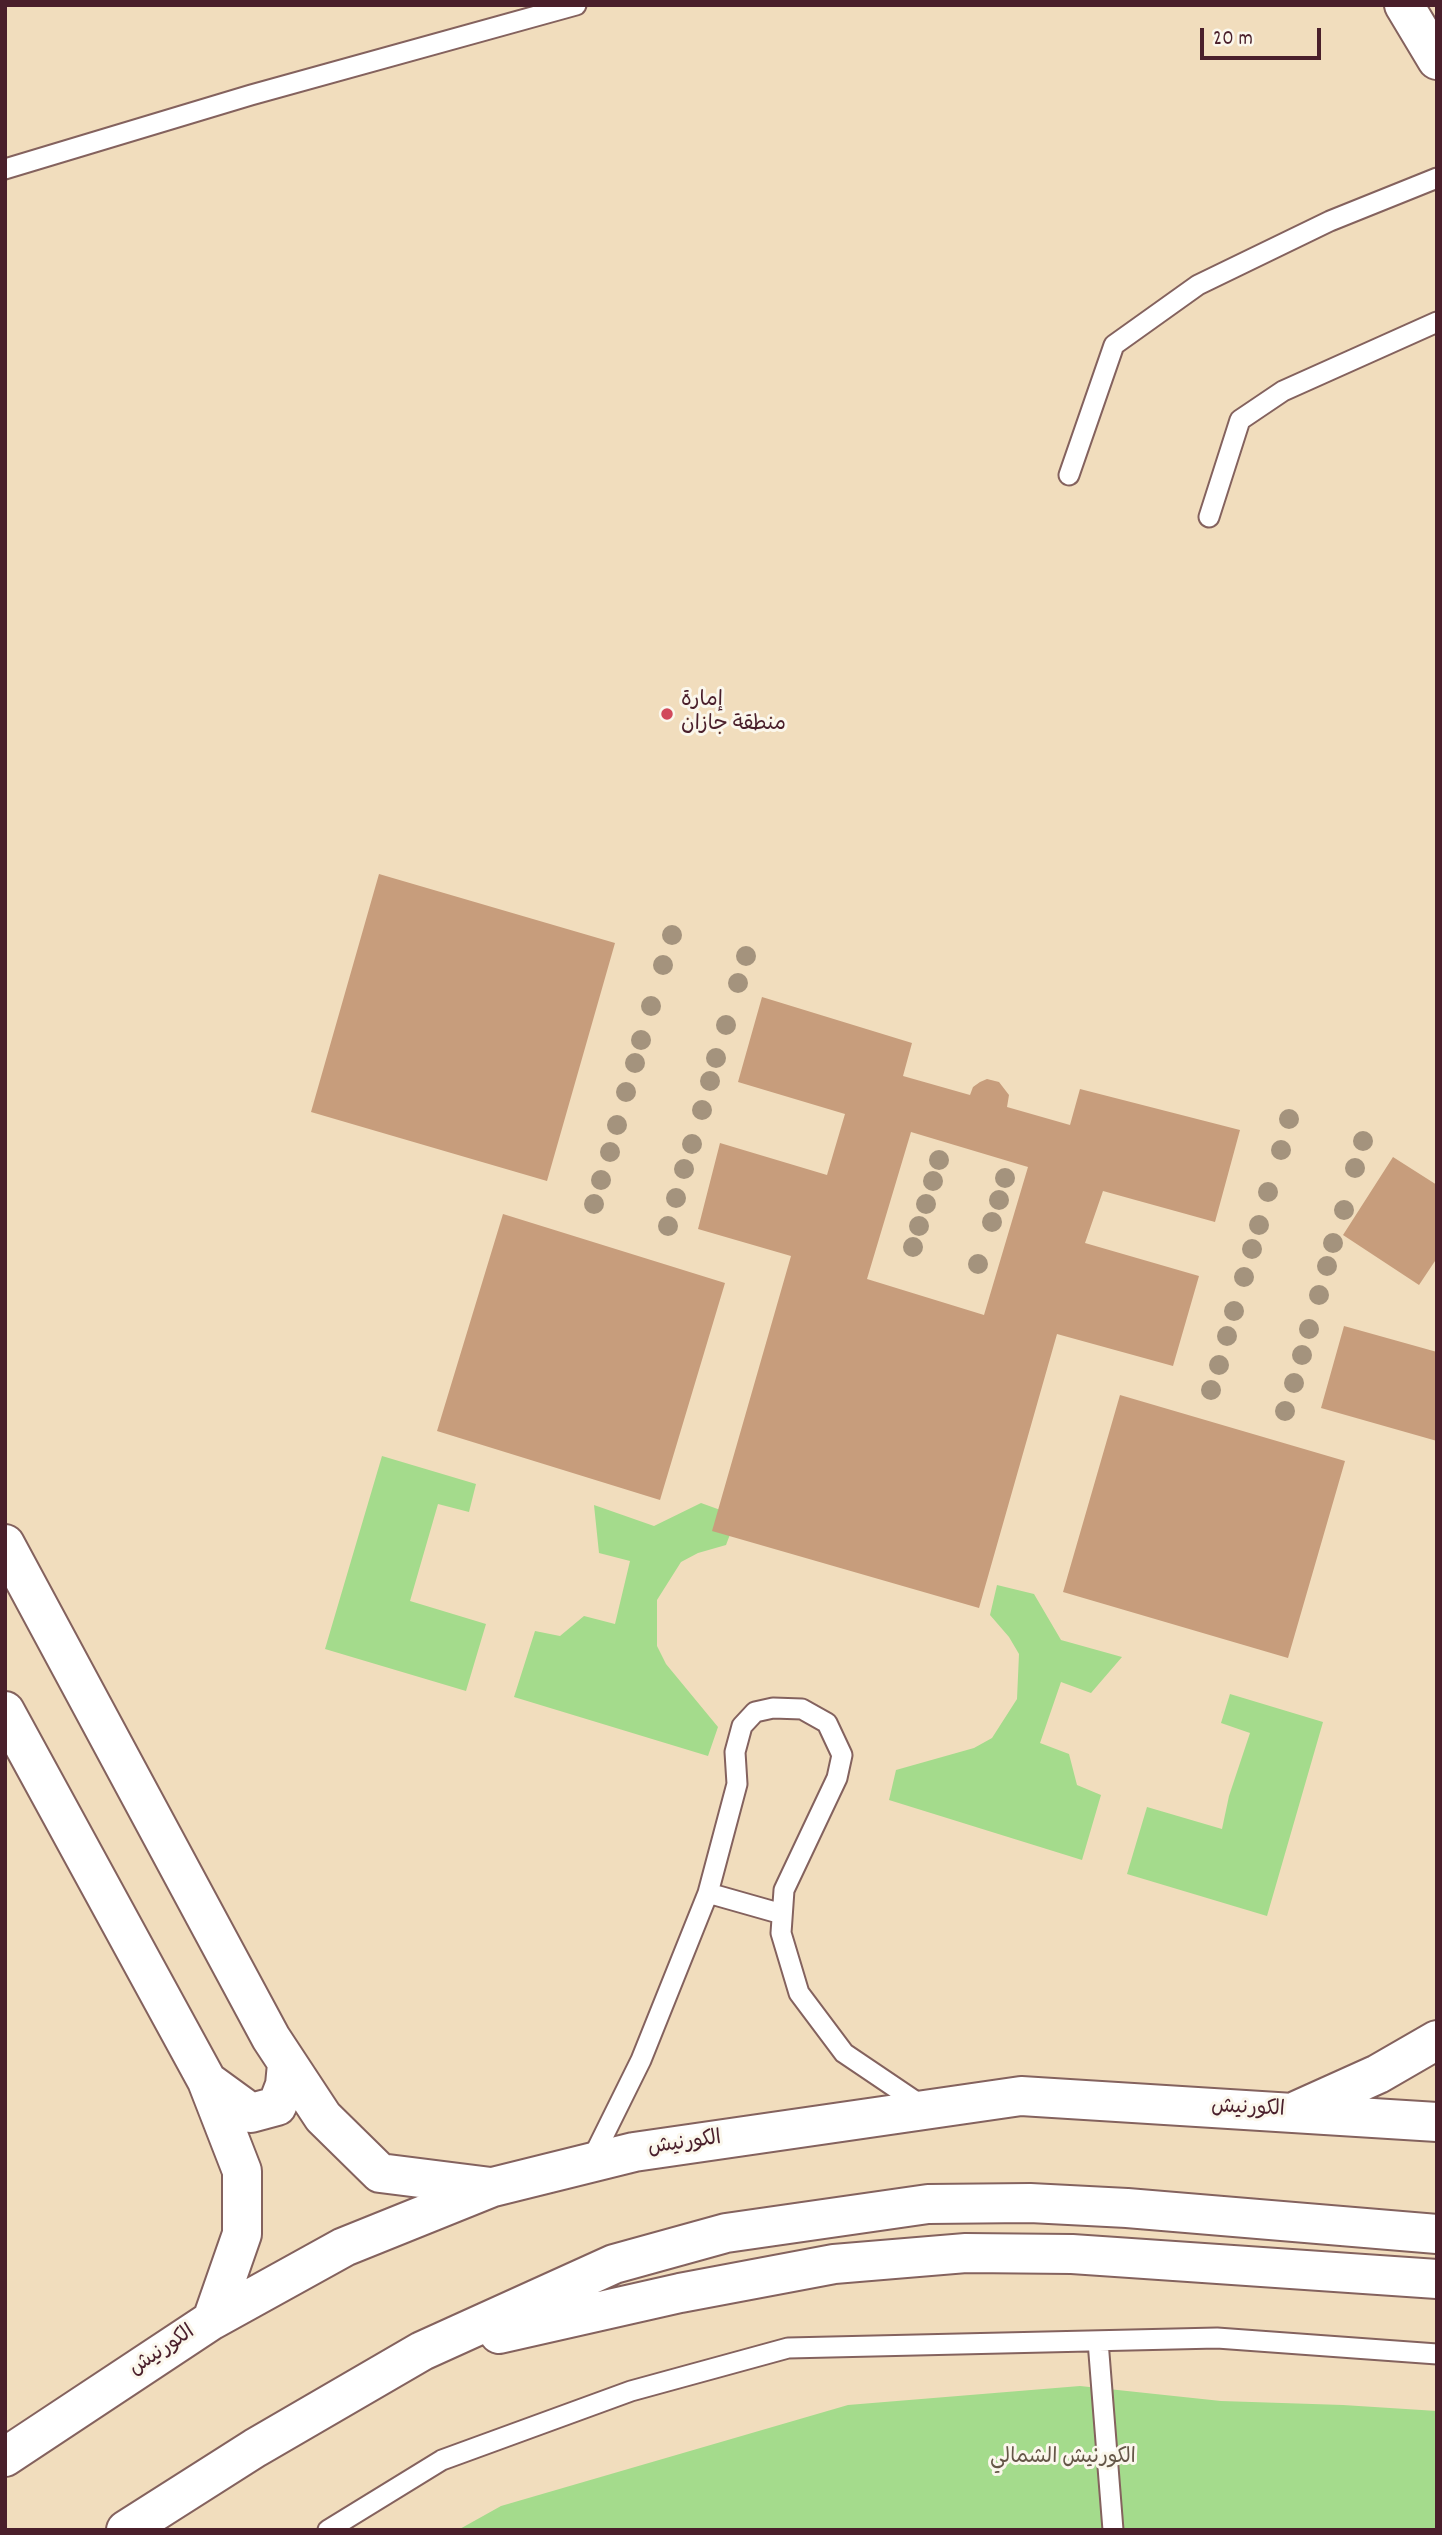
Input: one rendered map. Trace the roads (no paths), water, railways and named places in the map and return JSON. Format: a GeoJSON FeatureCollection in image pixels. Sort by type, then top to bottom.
{"type":"FeatureCollection","features":[{"type":"Feature","properties":{"kind":"main road"},"geometry":{"type":"LineString","coordinates":[[1404,5],[1437,60]]}},
{"type":"Feature","properties":{"kind":"main road"},"geometry":{"type":"LineString","coordinates":[[5,1544],[264,2026],[323,2117],[380,2173],[493,2187]]}},
{"type":"Feature","properties":{"kind":"main road"},"geometry":{"type":"LineString","coordinates":[[5,1711],[207,2081],[242,2171],[242,2234],[212,2320]]}},
{"type":"Feature","properties":{"kind":"main road"},"geometry":{"type":"LineString","coordinates":[[1292,2112],[1378,2074],[1437,2040]]}},
{"type":"Feature","properties":{"kind":"main road"},"geometry":{"type":"LineString","coordinates":[[207,2081],[251,2113],[277,2106],[285,2085],[288,2064]]}},
{"type":"Feature","properties":{"kind":"main road","name":"الكورنيش"},"geometry":{"type":"LineString","coordinates":[[5,2457],[212,2320],[344,2248],[493,2187],[634,2152],[1021,2096],[1437,2122]]}},
{"type":"Feature","properties":{"kind":"main road"},"geometry":{"type":"LineString","coordinates":[[126,2530],[255,2448],[422,2351],[614,2264],[726,2233],[916,2206],[1044,2203],[1437,2234]]}},
{"type":"Feature","properties":{"kind":"main road"},"geometry":{"type":"LineString","coordinates":[[422,2351],[680,2293],[834,2264],[966,2253],[1112,2256],[1437,2279]]}},
{"type":"Feature","properties":{"kind":"lane"},"geometry":{"type":"LineString","coordinates":[[5,169],[251,95],[576,5]]}},
{"type":"Feature","properties":{"kind":"lane"},"geometry":{"type":"LineString","coordinates":[[1069,475],[1114,345],[1198,285],[1331,220],[1437,178]]}},
{"type":"Feature","properties":{"kind":"lane"},"geometry":{"type":"LineString","coordinates":[[1209,517],[1240,420],[1283,391],[1437,322]]}},
{"type":"Feature","properties":{"kind":"lane"},"geometry":{"type":"LineString","coordinates":[[590,2164],[641,2060],[708,1893],[737,1784],[736,1752],[742,1726],[755,1712],[773,1708],[802,1709],[827,1723],[842,1755],[838,1778],[784,1890],[781,1933],[799,1993],[844,2053],[928,2110]]}},
{"type":"Feature","properties":{"kind":"lane"},"geometry":{"type":"LineString","coordinates":[[708,1893],[782,1914]]}},
{"type":"Feature","properties":{"kind":"lane"},"geometry":{"type":"LineString","coordinates":[[328,2530],[442,2460],[631,2391],[788,2348],[1217,2338],[1437,2354]]}},
{"type":"Feature","properties":{"kind":"lane"},"geometry":{"type":"LineString","coordinates":[[1098,2341],[1113,2530]]}},
{"type":"Feature","properties":{"kind":"place","name":"إمارة منطقة جازان"},"geometry":{"type":"Point","coordinates":[667,714]}},
{"type":"Feature","properties":{"kind":"park label","name":"الكورنيش الشمالي"},"geometry":{"type":"Point","coordinates":[1063,2459]}}]}
